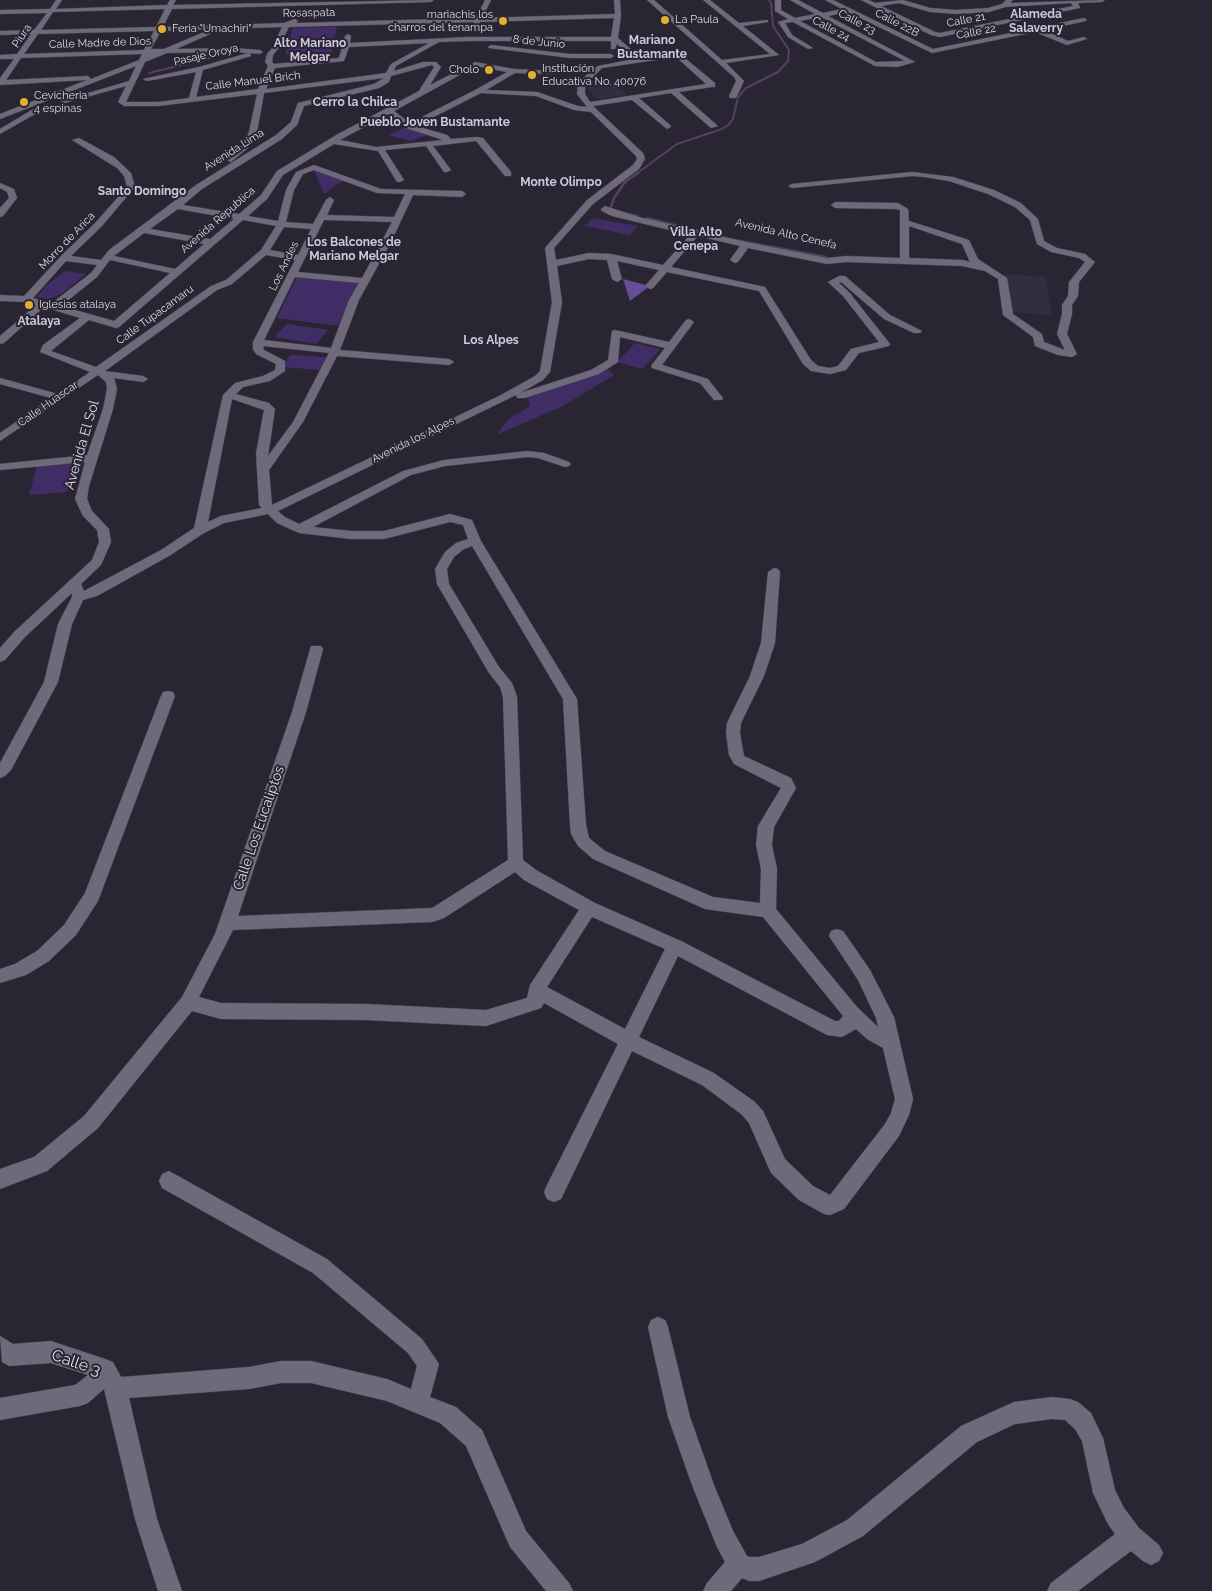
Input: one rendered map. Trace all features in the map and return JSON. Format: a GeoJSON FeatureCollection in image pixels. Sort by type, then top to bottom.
{"type":"FeatureCollection","features":[{"type":"Feature","properties":{"kind":"street","name":"Piura"},"geometry":{"type":"LineString","coordinates":[[0,82],[59,0]]}},
{"type":"Feature","properties":{"kind":"street"},"geometry":{"type":"LineString","coordinates":[[0,132],[30,114],[48,107],[133,82],[173,0]]}},
{"type":"Feature","properties":{"kind":"street"},"geometry":{"type":"LineString","coordinates":[[0,12],[169,7],[240,2],[266,5],[330,1],[431,0]]}},
{"type":"Feature","properties":{"kind":"street"},"geometry":{"type":"LineString","coordinates":[[468,39],[488,0]]}},
{"type":"Feature","properties":{"kind":"street"},"geometry":{"type":"LineString","coordinates":[[609,64],[615,39],[618,0]]}},
{"type":"Feature","properties":{"kind":"street"},"geometry":{"type":"LineString","coordinates":[[650,0],[740,81],[733,96]]}},
{"type":"Feature","properties":{"kind":"street"},"geometry":{"type":"LineString","coordinates":[[706,0],[776,55],[721,62]]}},
{"type":"Feature","properties":{"kind":"street","name":"Calle 24"},"geometry":{"type":"LineString","coordinates":[[778,0],[778,11],[875,64]]}},
{"type":"Feature","properties":{"kind":"street","name":"Calle 23"},"geometry":{"type":"LineString","coordinates":[[793,0],[912,62],[897,65],[875,64]]}},
{"type":"Feature","properties":{"kind":"street","name":"Calle 22B"},"geometry":{"type":"LineString","coordinates":[[828,0],[930,50]]}},
{"type":"Feature","properties":{"kind":"street"},"geometry":{"type":"LineString","coordinates":[[864,0],[875,5]]}},
{"type":"Feature","properties":{"kind":"street"},"geometry":{"type":"LineString","coordinates":[[810,48],[790,36],[781,22],[897,1],[941,20],[989,10],[1007,3],[1102,0]]}},
{"type":"Feature","properties":{"kind":"street"},"geometry":{"type":"LineString","coordinates":[[322,9],[340,2]]}},
{"type":"Feature","properties":{"kind":"street","name":"Calle 21"},"geometry":{"type":"LineString","coordinates":[[875,5],[937,35],[1078,7],[1073,2]]}},
{"type":"Feature","properties":{"kind":"street"},"geometry":{"type":"LineString","coordinates":[[251,14],[266,5]]}},
{"type":"Feature","properties":{"kind":"street"},"geometry":{"type":"LineString","coordinates":[[989,10],[1067,43],[1084,39]]}},
{"type":"Feature","properties":{"kind":"street","name":"Rosaspata"},"geometry":{"type":"LineString","coordinates":[[0,33],[224,25],[618,16]]}},
{"type":"Feature","properties":{"kind":"street"},"geometry":{"type":"LineString","coordinates":[[272,66],[268,62],[270,54],[275,50],[287,24],[304,17]]}},
{"type":"Feature","properties":{"kind":"street"},"geometry":{"type":"LineString","coordinates":[[0,117],[101,78],[242,18]]}},
{"type":"Feature","properties":{"kind":"street","name":"Calle 22"},"geometry":{"type":"LineString","coordinates":[[930,50],[1037,31],[1084,20]]}},
{"type":"Feature","properties":{"kind":"street"},"geometry":{"type":"LineString","coordinates":[[737,25],[766,21]]}},
{"type":"Feature","properties":{"kind":"street"},"geometry":{"type":"LineString","coordinates":[[272,66],[342,60],[352,22]]}},
{"type":"Feature","properties":{"kind":"street"},"geometry":{"type":"LineString","coordinates":[[272,36],[278,24]]}},
{"type":"Feature","properties":{"kind":"street"},"geometry":{"type":"LineString","coordinates":[[888,36],[897,35]]}},
{"type":"Feature","properties":{"kind":"street"},"geometry":{"type":"LineString","coordinates":[[861,42],[880,38]]}},
{"type":"Feature","properties":{"kind":"street"},"geometry":{"type":"LineString","coordinates":[[346,45],[468,39],[615,39],[640,60]]}},
{"type":"Feature","properties":{"kind":"street","name":"8 de Junio"},"geometry":{"type":"LineString","coordinates":[[468,39],[469,43],[474,45],[543,54],[611,56]]}},
{"type":"Feature","properties":{"kind":"street","name":"Avenida Lima"},"geometry":{"type":"LineString","coordinates":[[53,307],[94,275],[104,260],[199,187],[279,137],[294,123],[301,105],[376,86],[386,80],[392,65],[436,42]]}},
{"type":"Feature","properties":{"kind":"street"},"geometry":{"type":"LineString","coordinates":[[842,46],[852,44]]}},
{"type":"Feature","properties":{"kind":"street","name":"Pasaje Oroya"},"geometry":{"type":"LineString","coordinates":[[147,78],[200,69],[261,49],[270,54]]}},
{"type":"Feature","properties":{"kind":"street","name":"Calle Madre de Dios"},"geometry":{"type":"LineString","coordinates":[[0,57],[261,49]]}},
{"type":"Feature","properties":{"kind":"street"},"geometry":{"type":"LineString","coordinates":[[480,91],[489,93],[537,94],[578,108],[591,107],[710,86],[712,84],[678,55],[609,64],[600,67],[581,84],[580,94],[591,107]]}},
{"type":"Feature","properties":{"kind":"street","name":"Avenida Republica"},"geometry":{"type":"LineString","coordinates":[[89,316],[116,325],[264,197],[280,173],[332,141],[423,91],[438,67],[434,63],[423,64],[387,75]]}},
{"type":"Feature","properties":{"kind":"street"},"geometry":{"type":"LineString","coordinates":[[423,91],[475,64],[514,72],[554,73]]}},
{"type":"Feature","properties":{"kind":"street"},"geometry":{"type":"LineString","coordinates":[[199,187],[245,146],[253,132],[261,92],[272,66]]}},
{"type":"Feature","properties":{"kind":"street"},"geometry":{"type":"LineString","coordinates":[[192,100],[200,69]]}},
{"type":"Feature","properties":{"kind":"street"},"geometry":{"type":"LineString","coordinates":[[409,126],[514,72]]}},
{"type":"Feature","properties":{"kind":"street","name":"Calle Manuel Brich"},"geometry":{"type":"LineString","coordinates":[[133,82],[122,102],[129,106],[261,92],[387,75]]}},
{"type":"Feature","properties":{"kind":"street"},"geometry":{"type":"LineString","coordinates":[[0,82],[101,78]]}},
{"type":"Feature","properties":{"kind":"street"},"geometry":{"type":"LineString","coordinates":[[674,92],[714,126]]}},
{"type":"Feature","properties":{"kind":"street"},"geometry":{"type":"LineString","coordinates":[[48,107],[48,103],[61,94]]}},
{"type":"Feature","properties":{"kind":"street"},"geometry":{"type":"LineString","coordinates":[[634,98],[667,127]]}},
{"type":"Feature","properties":{"kind":"street","name":"Avenida los Alpes"},"geometry":{"type":"LineString","coordinates":[[268,507],[505,397],[539,378],[545,372],[557,302],[549,248],[587,205],[636,167],[641,159],[640,154],[591,107]]}},
{"type":"Feature","properties":{"kind":"street"},"geometry":{"type":"LineString","coordinates":[[388,110],[409,126],[444,137],[448,141]]}},
{"type":"Feature","properties":{"kind":"street"},"geometry":{"type":"LineString","coordinates":[[436,112],[446,115]]}},
{"type":"Feature","properties":{"kind":"street"},"geometry":{"type":"LineString","coordinates":[[332,141],[368,148],[380,148],[477,139],[480,140],[508,174]]}},
{"type":"Feature","properties":{"kind":"street","name":"Morro de Arica"},"geometry":{"type":"LineString","coordinates":[[27,299],[64,258],[99,224],[131,187],[128,175],[120,166],[76,140]]}},
{"type":"Feature","properties":{"kind":"street"},"geometry":{"type":"LineString","coordinates":[[427,143],[447,170]]}},
{"type":"Feature","properties":{"kind":"street"},"geometry":{"type":"LineString","coordinates":[[380,148],[400,180]]}},
{"type":"Feature","properties":{"kind":"street"},"geometry":{"type":"LineString","coordinates":[[307,157],[314,167],[371,189],[410,193],[462,194]]}},
{"type":"Feature","properties":{"kind":"street","name":"Calle Tupacamaru"},"geometry":{"type":"LineString","coordinates":[[101,373],[214,288],[229,282],[264,252],[281,224],[290,190],[300,172],[314,167]]}},
{"type":"Feature","properties":{"kind":"street"},"geometry":{"type":"LineString","coordinates":[[792,186],[912,174],[924,175],[950,179],[992,192],[1018,205],[1031,215],[1040,242],[1054,250],[1082,256],[1090,262],[1074,282],[1073,296],[1067,305],[1067,314],[1062,334],[1072,350],[1072,354],[1062,353],[1039,344],[1038,336],[1008,315],[1002,278],[974,260],[966,242],[905,222]]}},
{"type":"Feature","properties":{"kind":"street"},"geometry":{"type":"LineString","coordinates":[[0,185],[11,191],[13,198],[0,214]]}},
{"type":"Feature","properties":{"kind":"street"},"geometry":{"type":"LineString","coordinates":[[264,469],[298,422],[334,352],[354,300],[410,193]]}},
{"type":"Feature","properties":{"kind":"street","name":"Los Andes"},"geometry":{"type":"LineString","coordinates":[[258,342],[330,200]]}},
{"type":"Feature","properties":{"kind":"street","name":"Avenida Alto Cenefa"},"geometry":{"type":"LineString","coordinates":[[587,205],[846,259]]}},
{"type":"Feature","properties":{"kind":"street"},"geometry":{"type":"LineString","coordinates":[[835,205],[898,206],[904,209],[904,262]]}},
{"type":"Feature","properties":{"kind":"street"},"geometry":{"type":"LineString","coordinates":[[176,206],[281,224],[316,227]]}},
{"type":"Feature","properties":{"kind":"street","name":"Avenida Alto Cenefa"},"geometry":{"type":"LineString","coordinates":[[610,209],[615,214],[746,245],[827,261],[846,259],[962,264],[991,271]]}},
{"type":"Feature","properties":{"kind":"street"},"geometry":{"type":"LineString","coordinates":[[321,218],[397,220]]}},
{"type":"Feature","properties":{"kind":"street"},"geometry":{"type":"LineString","coordinates":[[143,230],[210,242]]}},
{"type":"Feature","properties":{"kind":"street"},"geometry":{"type":"LineString","coordinates":[[650,286],[696,233]]}},
{"type":"Feature","properties":{"kind":"street"},"geometry":{"type":"LineString","coordinates":[[735,260],[746,245]]}},
{"type":"Feature","properties":{"kind":"street"},"geometry":{"type":"LineString","coordinates":[[264,252],[300,258]]}},
{"type":"Feature","properties":{"kind":"street"},"geometry":{"type":"LineString","coordinates":[[552,264],[589,256],[611,256],[762,289],[807,362],[815,368],[830,371],[842,368],[855,351],[885,344],[846,294],[833,282],[842,278],[887,317],[917,331]]}},
{"type":"Feature","properties":{"kind":"street"},"geometry":{"type":"LineString","coordinates":[[611,256],[617,279]]}},
{"type":"Feature","properties":{"kind":"street"},"geometry":{"type":"LineString","coordinates":[[64,258],[104,260],[176,272]]}},
{"type":"Feature","properties":{"kind":"street"},"geometry":{"type":"LineString","coordinates":[[291,274],[365,281]]}},
{"type":"Feature","properties":{"kind":"street"},"geometry":{"type":"LineString","coordinates":[[0,298],[27,299],[89,316]]}},
{"type":"Feature","properties":{"kind":"street"},"geometry":{"type":"LineString","coordinates":[[0,341],[42,304]]}},
{"type":"Feature","properties":{"kind":"street"},"geometry":{"type":"LineString","coordinates":[[89,316],[44,350],[48,354],[101,373],[143,379]]}},
{"type":"Feature","properties":{"kind":"street"},"geometry":{"type":"LineString","coordinates":[[689,322],[656,366],[704,381],[718,398]]}},
{"type":"Feature","properties":{"kind":"street"},"geometry":{"type":"LineString","coordinates":[[505,397],[510,399],[595,372],[613,362],[615,333],[671,346]]}},
{"type":"Feature","properties":{"kind":"street"},"geometry":{"type":"LineString","coordinates":[[200,530],[228,395],[239,385],[266,379],[280,371],[281,363],[260,352],[258,342],[334,352],[450,362]]}},
{"type":"Feature","properties":{"kind":"street","name":"Avenida los Alpes"},"geometry":{"type":"LineString","coordinates":[[268,507],[537,371],[546,364]]}},
{"type":"Feature","properties":{"kind":"street","name":"Calle Huascar"},"geometry":{"type":"LineString","coordinates":[[0,438],[58,397],[101,373]]}},
{"type":"Feature","properties":{"kind":"street","name":"Avenida El Sol"},"geometry":{"type":"LineString","coordinates":[[0,657],[20,634],[97,562],[105,542],[103,529],[87,513],[81,498],[112,389],[111,382],[101,373]]}},
{"type":"Feature","properties":{"kind":"street"},"geometry":{"type":"LineString","coordinates":[[0,381],[58,397]]}},
{"type":"Feature","properties":{"kind":"street"},"geometry":{"type":"LineString","coordinates":[[228,395],[265,405],[270,409],[262,453],[268,507],[281,520],[299,529],[351,535],[384,535],[442,519],[456,518],[468,523],[475,540],[570,700],[578,825],[579,834],[583,842],[599,855],[711,904],[768,911]]}},
{"type":"Feature","properties":{"kind":"street"},"geometry":{"type":"LineString","coordinates":[[299,529],[407,473],[444,463],[528,454],[540,455],[565,464]]}},
{"type":"Feature","properties":{"kind":"street"},"geometry":{"type":"LineString","coordinates":[[0,466],[92,458]]}},
{"type":"Feature","properties":{"kind":"street"},"geometry":{"type":"LineString","coordinates":[[78,597],[92,593],[165,553],[200,530],[221,520],[268,507]]}},
{"type":"Feature","properties":{"kind":"street"},"geometry":{"type":"LineString","coordinates":[[475,540],[460,546],[449,555],[441,569],[443,584],[494,670],[507,686],[510,697],[514,852],[516,864],[530,875],[589,908],[675,946],[833,1029],[846,1028],[852,1021],[851,1013]]}},
{"type":"Feature","properties":{"kind":"street"},"geometry":{"type":"LineString","coordinates":[[774,572],[768,644],[757,676],[734,723],[733,733],[736,755],[739,760],[786,782],[789,788],[766,826],[764,845],[768,869],[768,911],[851,1013],[873,1033],[889,1042],[891,1039]]}},
{"type":"Feature","properties":{"kind":"street"},"geometry":{"type":"LineString","coordinates":[[0,772],[6,766],[52,682],[65,624],[78,597],[78,581]]}},
{"type":"Feature","properties":{"kind":"street","name":"Calle Los Eucaliptos"},"geometry":{"type":"LineString","coordinates":[[0,1179],[40,1164],[91,1122],[188,1002],[223,935],[298,712],[316,649]]}},
{"type":"Feature","properties":{"kind":"street"},"geometry":{"type":"LineString","coordinates":[[0,976],[20,970],[43,956],[70,930],[92,896],[168,696]]}},
{"type":"Feature","properties":{"kind":"street"},"geometry":{"type":"LineString","coordinates":[[227,923],[438,913],[516,864]]}},
{"type":"Feature","properties":{"kind":"street"},"geometry":{"type":"LineString","coordinates":[[188,1002],[221,1011],[366,1012],[486,1018],[535,1004],[536,990],[589,908]]}},
{"type":"Feature","properties":{"kind":"street"},"geometry":{"type":"LineString","coordinates":[[536,990],[630,1041],[708,1079],[748,1108],[756,1116],[778,1166],[806,1193],[824,1204],[830,1205],[837,1202],[892,1130],[900,1115],[904,1099],[885,1017],[864,975],[837,936]]}},
{"type":"Feature","properties":{"kind":"street"},"geometry":{"type":"LineString","coordinates":[[554,1192],[630,1041],[675,946]]}},
{"type":"Feature","properties":{"kind":"street"},"geometry":{"type":"LineString","coordinates":[[169,1181],[320,1266],[415,1346],[428,1364],[418,1402]]}},
{"type":"Feature","properties":{"kind":"street"},"geometry":{"type":"LineString","coordinates":[[658,1328],[679,1418],[703,1486],[725,1539],[739,1564],[749,1569],[759,1569],[807,1554],[854,1528],[969,1434],[1014,1413],[1052,1408],[1070,1410],[1083,1421],[1092,1438],[1104,1493],[1116,1516],[1131,1536],[1150,1553]]}},
{"type":"Feature","properties":{"kind":"street","name":"Calle 3"},"geometry":{"type":"LineString","coordinates":[[0,1347],[9,1355],[51,1352],[111,1379]]}},
{"type":"Feature","properties":{"kind":"street"},"geometry":{"type":"LineString","coordinates":[[0,1409],[80,1395],[96,1382],[111,1379],[249,1378],[281,1372],[311,1372],[387,1390],[448,1415],[474,1438],[518,1539],[561,1591]]}},
{"type":"Feature","properties":{"kind":"street"},"geometry":{"type":"LineString","coordinates":[[111,1379],[146,1519],[170,1591]]}},
{"type":"Feature","properties":{"kind":"street"},"geometry":{"type":"LineString","coordinates":[[1059,1591],[1131,1536]]}},
{"type":"Feature","properties":{"kind":"street"},"geometry":{"type":"LineString","coordinates":[[715,1591],[739,1564]]}},
{"type":"Feature","properties":{"kind":"shaded area"},"geometry":{"type":"Polygon","coordinates":[[[337,27],[331,54],[285,55],[293,28],[337,27]]]}},
{"type":"Feature","properties":{"kind":"shaded area"},"geometry":{"type":"Polygon","coordinates":[[[615,82],[626,95],[596,99],[586,86],[615,82]]]}},
{"type":"Feature","properties":{"kind":"shaded area"},"geometry":{"type":"Polygon","coordinates":[[[406,127],[429,134],[411,141],[388,135],[406,127]]]}},
{"type":"Feature","properties":{"kind":"shaded area"},"geometry":{"type":"Polygon","coordinates":[[[314,170],[344,180],[324,194],[314,170]]]}},
{"type":"Feature","properties":{"kind":"shaded area"},"geometry":{"type":"Polygon","coordinates":[[[593,218],[638,226],[630,235],[585,226],[593,218]]]}},
{"type":"Feature","properties":{"kind":"shaded area"},"geometry":{"type":"Polygon","coordinates":[[[65,271],[86,274],[64,292],[50,299],[37,297],[43,289],[52,290],[43,288],[65,271]]]}},
{"type":"Feature","properties":{"kind":"shaded area"},"geometry":{"type":"Polygon","coordinates":[[[1004,274],[1046,277],[1051,315],[1010,312],[1004,274]]]}},
{"type":"Feature","properties":{"kind":"shaded area"},"geometry":{"type":"Polygon","coordinates":[[[297,277],[360,282],[338,326],[277,318],[297,277]]]}},
{"type":"Feature","properties":{"kind":"shaded area"},"geometry":{"type":"Polygon","coordinates":[[[623,279],[650,286],[630,301],[623,279]]]}},
{"type":"Feature","properties":{"kind":"shaded area"},"geometry":{"type":"Polygon","coordinates":[[[287,324],[328,330],[316,344],[274,337],[287,324]]]}},
{"type":"Feature","properties":{"kind":"shaded area"},"geometry":{"type":"Polygon","coordinates":[[[635,343],[660,349],[643,369],[617,362],[635,343]]]}},
{"type":"Feature","properties":{"kind":"shaded area"},"geometry":{"type":"Polygon","coordinates":[[[290,355],[328,357],[321,370],[282,367],[290,355]]]}},
{"type":"Feature","properties":{"kind":"shaded area"},"geometry":{"type":"Polygon","coordinates":[[[607,369],[614,375],[563,406],[496,435],[509,419],[530,406],[528,398],[607,369]]]}},
{"type":"Feature","properties":{"kind":"shaded area"},"geometry":{"type":"Polygon","coordinates":[[[76,463],[67,492],[29,495],[37,466],[76,463]]]}},
{"type":"Feature","properties":{"kind":"waterway"},"geometry":{"type":"LineString","coordinates":[[636,174],[677,144],[722,129],[728,125],[733,119],[738,97],[746,88],[778,72],[788,61],[789,50],[773,26],[771,3],[769,0]]}},
{"type":"Feature","properties":{"kind":"waterway"},"geometry":{"type":"LineString","coordinates":[[149,73],[237,51]]}},
{"type":"Feature","properties":{"kind":"waterway"},"geometry":{"type":"LineString","coordinates":[[611,207],[614,198],[625,182],[638,173]]}},
{"type":"Feature","properties":{"kind":"waterway"},"geometry":{"type":"LineString","coordinates":[[628,214],[638,216]]}},
{"type":"Feature","properties":{"kind":"waterway"},"geometry":{"type":"LineString","coordinates":[[647,218],[706,233]]}},
{"type":"Feature","properties":{"kind":"waterway"},"geometry":{"type":"LineString","coordinates":[[735,240],[826,257]]}},
{"type":"Feature","properties":{"kind":"place","name":"La Paula"},"geometry":{"type":"Point","coordinates":[665,20]}},
{"type":"Feature","properties":{"kind":"place","name":"mariachis los charros del tenampa"},"geometry":{"type":"Point","coordinates":[503,21]}},
{"type":"Feature","properties":{"kind":"place","name":"Feria \"Umachiri\""},"geometry":{"type":"Point","coordinates":[162,29]}},
{"type":"Feature","properties":{"kind":"place","name":"Cholo"},"geometry":{"type":"Point","coordinates":[489,70]}},
{"type":"Feature","properties":{"kind":"place","name":"Institución Educativa No. 40076"},"geometry":{"type":"Point","coordinates":[532,75]}},
{"type":"Feature","properties":{"kind":"place","name":"Cevicheria 4 espinas"},"geometry":{"type":"Point","coordinates":[24,102]}},
{"type":"Feature","properties":{"kind":"place","name":"Iglesias atalaya"},"geometry":{"type":"Point","coordinates":[29,305]}},
{"type":"Feature","properties":{"kind":"district","name":"Alameda Salaverry"},"geometry":{"type":"Point","coordinates":[1036,21]}},
{"type":"Feature","properties":{"kind":"district","name":"Mariano Bustamante"},"geometry":{"type":"Point","coordinates":[652,47]}},
{"type":"Feature","properties":{"kind":"district","name":"Alto Mariano Melgar"},"geometry":{"type":"Point","coordinates":[310,50]}},
{"type":"Feature","properties":{"kind":"district","name":"Cerro la Chilca"},"geometry":{"type":"Point","coordinates":[355,102]}},
{"type":"Feature","properties":{"kind":"district","name":"Pueblo Joven Bustamante"},"geometry":{"type":"Point","coordinates":[435,122]}},
{"type":"Feature","properties":{"kind":"district","name":"Monte Olimpo"},"geometry":{"type":"Point","coordinates":[561,182]}},
{"type":"Feature","properties":{"kind":"district","name":"Santo Domingo"},"geometry":{"type":"Point","coordinates":[142,191]}},
{"type":"Feature","properties":{"kind":"district","name":"Villa Alto Cenepa"},"geometry":{"type":"Point","coordinates":[696,239]}},
{"type":"Feature","properties":{"kind":"district","name":"Los Balcones de Mariano Melgar"},"geometry":{"type":"Point","coordinates":[354,249]}},
{"type":"Feature","properties":{"kind":"district","name":"Atalaya"},"geometry":{"type":"Point","coordinates":[39,321]}},
{"type":"Feature","properties":{"kind":"district","name":"Los Alpes"},"geometry":{"type":"Point","coordinates":[491,340]}}]}
